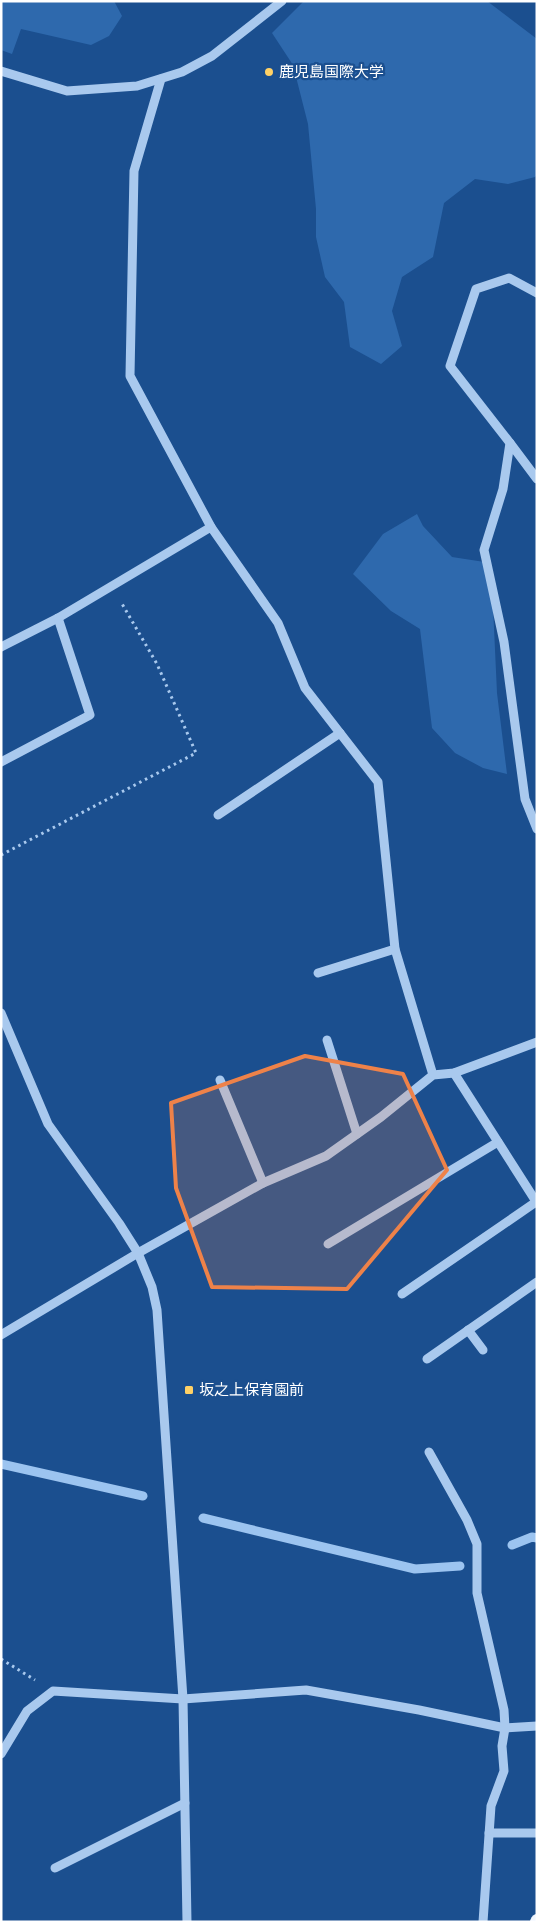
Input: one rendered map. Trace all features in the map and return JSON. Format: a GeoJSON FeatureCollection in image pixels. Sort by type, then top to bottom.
{"type":"FeatureCollection","features":[{"type":"Feature","properties":{"kind":"street"},"geometry":{"type":"LineString","coordinates":[[1,71],[67,91],[137,86],[182,72],[212,56],[282,1]]}},
{"type":"Feature","properties":{"kind":"street"},"geometry":{"type":"LineString","coordinates":[[161,79],[134,171],[130,376],[211,527],[278,623],[305,688],[378,782],[394,949],[433,1075]]}},
{"type":"Feature","properties":{"kind":"street"},"geometry":{"type":"LineString","coordinates":[[537,294],[509,278],[476,289],[450,366],[537,479]]}},
{"type":"Feature","properties":{"kind":"street"},"geometry":{"type":"LineString","coordinates":[[510,443],[503,489],[484,550],[504,642],[525,799],[537,829]]}},
{"type":"Feature","properties":{"kind":"street"},"geometry":{"type":"LineString","coordinates":[[1,647],[58,618],[211,527]]}},
{"type":"Feature","properties":{"kind":"street"},"geometry":{"type":"LineString","coordinates":[[1,762],[90,715],[58,618]]}},
{"type":"Feature","properties":{"kind":"street"},"geometry":{"type":"LineString","coordinates":[[218,815],[340,733]]}},
{"type":"Feature","properties":{"kind":"street"},"geometry":{"type":"LineString","coordinates":[[318,973],[394,949]]}},
{"type":"Feature","properties":{"kind":"street"},"geometry":{"type":"LineString","coordinates":[[1,1013],[48,1124],[119,1223],[138,1254],[152,1287],[156,1310],[183,1699],[187,1922]]}},
{"type":"Feature","properties":{"kind":"street"},"geometry":{"type":"LineString","coordinates":[[327,1040],[357,1134]]}},
{"type":"Feature","properties":{"kind":"street"},"geometry":{"type":"LineString","coordinates":[[1,1335],[263,1183],[326,1156],[381,1117],[433,1075],[454,1072],[537,1042]]}},
{"type":"Feature","properties":{"kind":"street"},"geometry":{"type":"LineString","coordinates":[[402,1294],[536,1203],[454,1072]]}},
{"type":"Feature","properties":{"kind":"street"},"geometry":{"type":"LineString","coordinates":[[220,1080],[263,1183]]}},
{"type":"Feature","properties":{"kind":"street"},"geometry":{"type":"LineString","coordinates":[[328,1244],[498,1142]]}},
{"type":"Feature","properties":{"kind":"street"},"geometry":{"type":"LineString","coordinates":[[427,1359],[537,1282]]}},
{"type":"Feature","properties":{"kind":"street"},"geometry":{"type":"LineString","coordinates":[[468,1330],[483,1350]]}},
{"type":"Feature","properties":{"kind":"street"},"geometry":{"type":"LineString","coordinates":[[429,1452],[467,1520],[477,1544],[476,1593],[504,1710],[505,1728],[502,1746],[504,1771],[491,1806],[484,1922]]}},
{"type":"Feature","properties":{"kind":"street"},"geometry":{"type":"LineString","coordinates":[[1,1754],[27,1711],[53,1691],[183,1699],[306,1690],[419,1710],[505,1728],[537,1726]]}},
{"type":"Feature","properties":{"kind":"street"},"geometry":{"type":"LineString","coordinates":[[56,1868],[185,1803]]}},
{"type":"Feature","properties":{"kind":"street"},"geometry":{"type":"LineString","coordinates":[[489,1833],[537,1833]]}},
{"type":"Feature","properties":{"kind":"path"},"geometry":{"type":"LineString","coordinates":[[1,855],[196,753],[157,664],[111,585]]}},
{"type":"Feature","properties":{"kind":"path"},"geometry":{"type":"LineString","coordinates":[[1,1659],[53,1691]]}},
{"type":"Feature","properties":{"kind":"highlighted area"},"geometry":{"type":"Polygon","coordinates":[[[305,1056],[403,1074],[447,1170],[347,1289],[212,1287],[176,1188],[171,1103],[305,1056]]]}},
{"type":"Feature","properties":{"kind":"shaded area"},"geometry":{"type":"Polygon","coordinates":[[[1,1],[114,1],[122,16],[109,36],[91,45],[21,29],[12,54],[1,50],[1,1]]]}},
{"type":"Feature","properties":{"kind":"shaded area"},"geometry":{"type":"Polygon","coordinates":[[[304,1],[487,1],[537,39],[537,175],[508,184],[475,179],[444,203],[433,257],[402,277],[392,311],[402,346],[381,364],[350,347],[344,302],[325,277],[316,237],[316,209],[308,124],[293,65],[272,33],[304,1]]]}},
{"type":"Feature","properties":{"kind":"shaded area"},"geometry":{"type":"Polygon","coordinates":[[[417,514],[423,526],[452,557],[491,563],[497,693],[507,774],[483,768],[455,753],[432,728],[420,629],[391,611],[353,574],[383,534],[417,514]]]}},
{"type":"Feature","properties":{"kind":"waterway"},"geometry":{"type":"LineString","coordinates":[[1,1464],[143,1496]]}},
{"type":"Feature","properties":{"kind":"waterway"},"geometry":{"type":"LineString","coordinates":[[203,1518],[415,1569],[460,1566]]}},
{"type":"Feature","properties":{"kind":"waterway"},"geometry":{"type":"LineString","coordinates":[[512,1545],[532,1537],[537,1538]]}},
{"type":"Feature","properties":{"kind":"place","name":"鹿児島国際大学"},"geometry":{"type":"Point","coordinates":[269,72]}},
{"type":"Feature","properties":{"kind":"place","name":"坂之上保育園前"},"geometry":{"type":"Point","coordinates":[189,1390]}}]}
